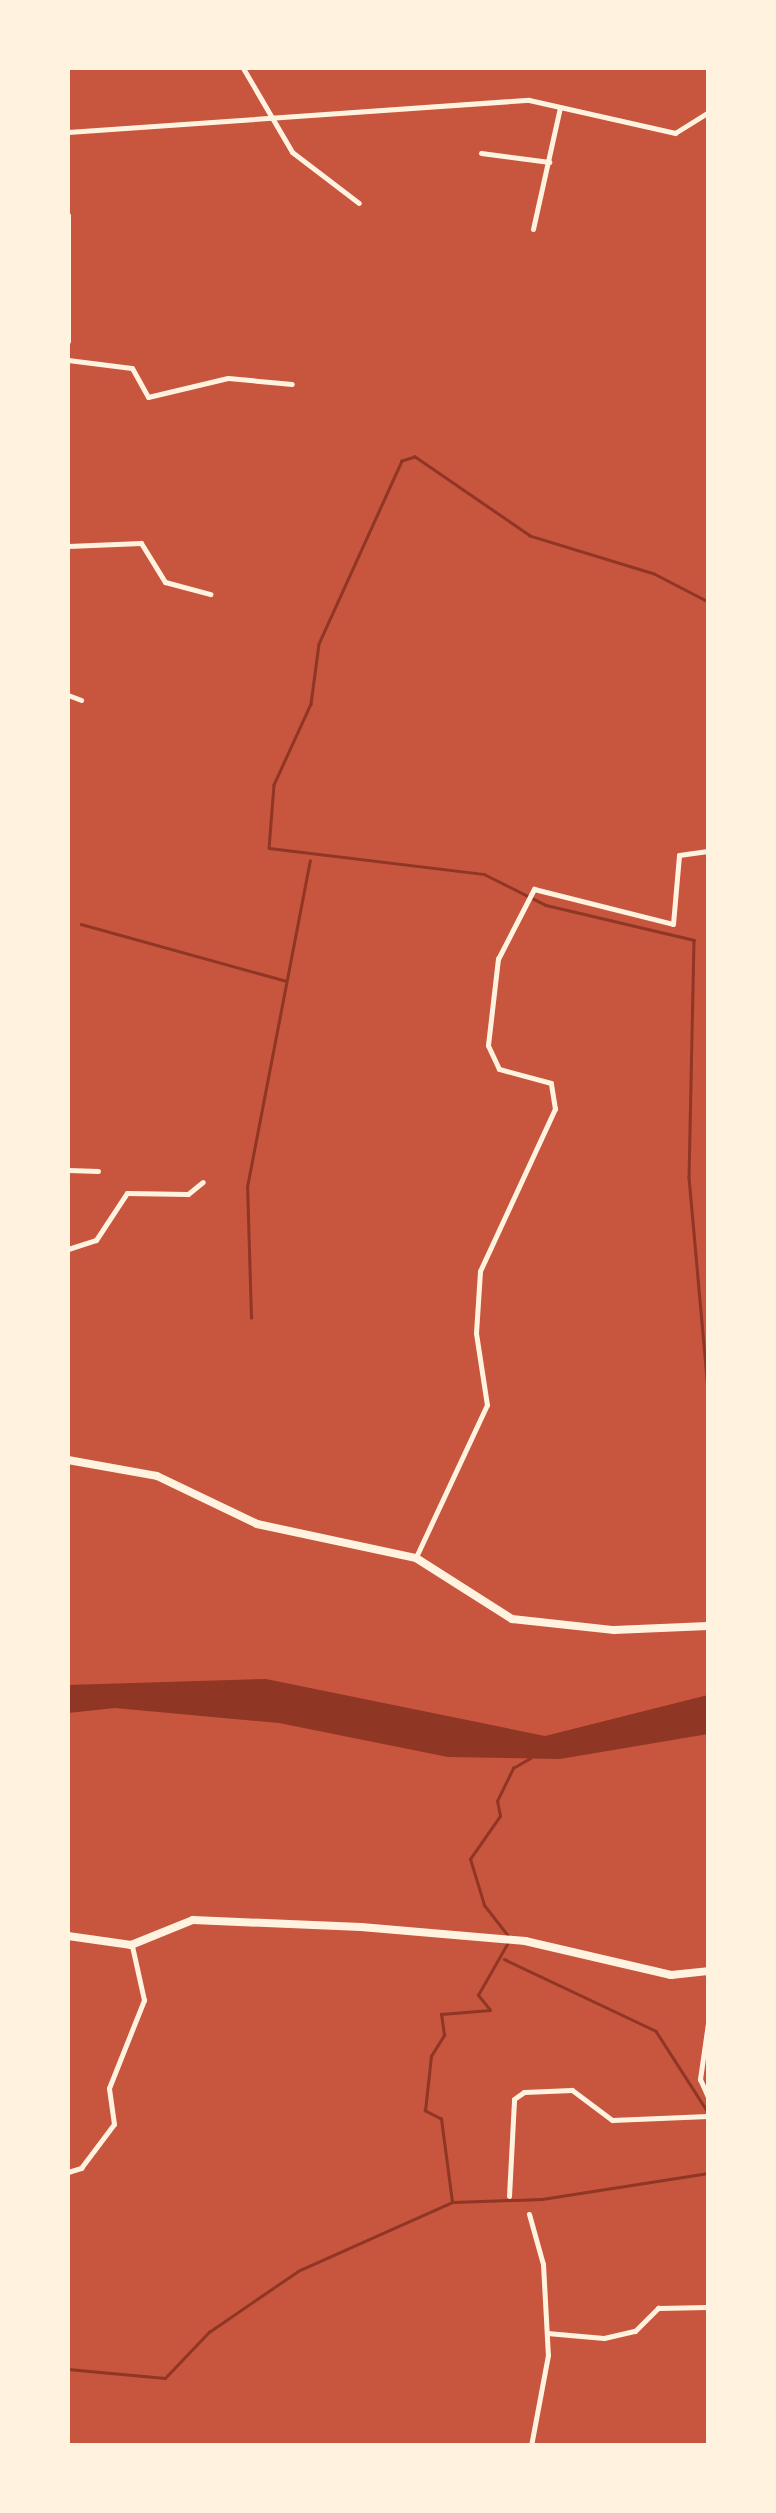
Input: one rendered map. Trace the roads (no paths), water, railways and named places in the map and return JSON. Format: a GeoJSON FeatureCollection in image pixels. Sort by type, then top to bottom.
{"type":"FeatureCollection","features":[{"type":"Feature","properties":{"kind":"main road"},"geometry":{"type":"LineString","coordinates":[[68,1460],[157,1476],[257,1524],[416,1558],[512,1619],[614,1630],[708,1626]]}},
{"type":"Feature","properties":{"kind":"main road"},"geometry":{"type":"LineString","coordinates":[[68,1936],[131,1945],[193,1920],[498,1943],[525,1941],[671,1976],[708,1971]]}},
{"type":"Feature","properties":{"kind":"street"},"geometry":{"type":"LineString","coordinates":[[243,68],[308,169],[360,203]]}},
{"type":"Feature","properties":{"kind":"street"},"geometry":{"type":"LineString","coordinates":[[68,132],[271,114],[529,100],[676,133],[708,112]]}},
{"type":"Feature","properties":{"kind":"street"},"geometry":{"type":"LineString","coordinates":[[533,230],[560,107]]}},
{"type":"Feature","properties":{"kind":"street"},"geometry":{"type":"LineString","coordinates":[[480,153],[549,162]]}},
{"type":"Feature","properties":{"kind":"street"},"geometry":{"type":"LineString","coordinates":[[68,215],[68,341]]}},
{"type":"Feature","properties":{"kind":"street"},"geometry":{"type":"LineString","coordinates":[[68,360],[132,368],[148,396],[228,378],[292,384]]}},
{"type":"Feature","properties":{"kind":"street"},"geometry":{"type":"LineString","coordinates":[[68,546],[141,543],[165,582],[210,594]]}},
{"type":"Feature","properties":{"kind":"street"},"geometry":{"type":"LineString","coordinates":[[68,695],[81,700]]}},
{"type":"Feature","properties":{"kind":"street"},"geometry":{"type":"LineString","coordinates":[[416,1558],[487,1404],[476,1334],[480,1271],[555,1109],[551,1083],[499,1069],[488,1045],[498,959],[531,895],[673,924],[680,856],[708,851]]}},
{"type":"Feature","properties":{"kind":"street"},"geometry":{"type":"LineString","coordinates":[[68,1170],[98,1171]]}},
{"type":"Feature","properties":{"kind":"street"},"geometry":{"type":"LineString","coordinates":[[68,1249],[96,1240],[127,1193],[188,1194],[203,1182]]}},
{"type":"Feature","properties":{"kind":"street"},"geometry":{"type":"LineString","coordinates":[[68,2172],[81,2168],[114,2124],[110,2088],[144,2000],[131,1945]]}},
{"type":"Feature","properties":{"kind":"street"},"geometry":{"type":"LineString","coordinates":[[708,2022],[700,2078],[708,2096]]}},
{"type":"Feature","properties":{"kind":"street"},"geometry":{"type":"LineString","coordinates":[[509,2196],[514,2099],[524,2092],[572,2090],[612,2120],[708,2116]]}},
{"type":"Feature","properties":{"kind":"street"},"geometry":{"type":"LineString","coordinates":[[529,2214],[547,2333],[543,2417],[531,2446]]}},
{"type":"Feature","properties":{"kind":"street"},"geometry":{"type":"LineString","coordinates":[[547,2333],[604,2338],[635,2331],[658,2308],[708,2307]]}},
{"type":"Feature","properties":{"kind":"waterway"},"geometry":{"type":"LineString","coordinates":[[708,602],[654,574],[530,536],[415,457],[402,461],[319,644],[311,704],[274,785],[269,848],[484,874],[546,905],[694,940],[689,1177],[708,1391]]}},
{"type":"Feature","properties":{"kind":"waterway"},"geometry":{"type":"LineString","coordinates":[[251,1318],[247,1187],[310,861]]}},
{"type":"Feature","properties":{"kind":"waterway"},"geometry":{"type":"LineString","coordinates":[[81,924],[286,981]]}},
{"type":"Feature","properties":{"kind":"waterway"},"geometry":{"type":"LineString","coordinates":[[508,1936],[484,1905],[470,1859],[500,1816],[497,1801],[513,1768],[530,1758]]}},
{"type":"Feature","properties":{"kind":"waterway"},"geometry":{"type":"LineString","coordinates":[[68,2369],[165,2378],[209,2332],[298,2271],[452,2202],[441,2119],[425,2111],[431,2056],[444,2035],[441,2014],[490,2010],[478,1995],[507,1944]]}},
{"type":"Feature","properties":{"kind":"waterway"},"geometry":{"type":"LineString","coordinates":[[504,1959],[656,2031],[706,2109]]}},
{"type":"Feature","properties":{"kind":"waterway"},"geometry":{"type":"LineString","coordinates":[[453,2202],[542,2199],[708,2173]]}}]}
